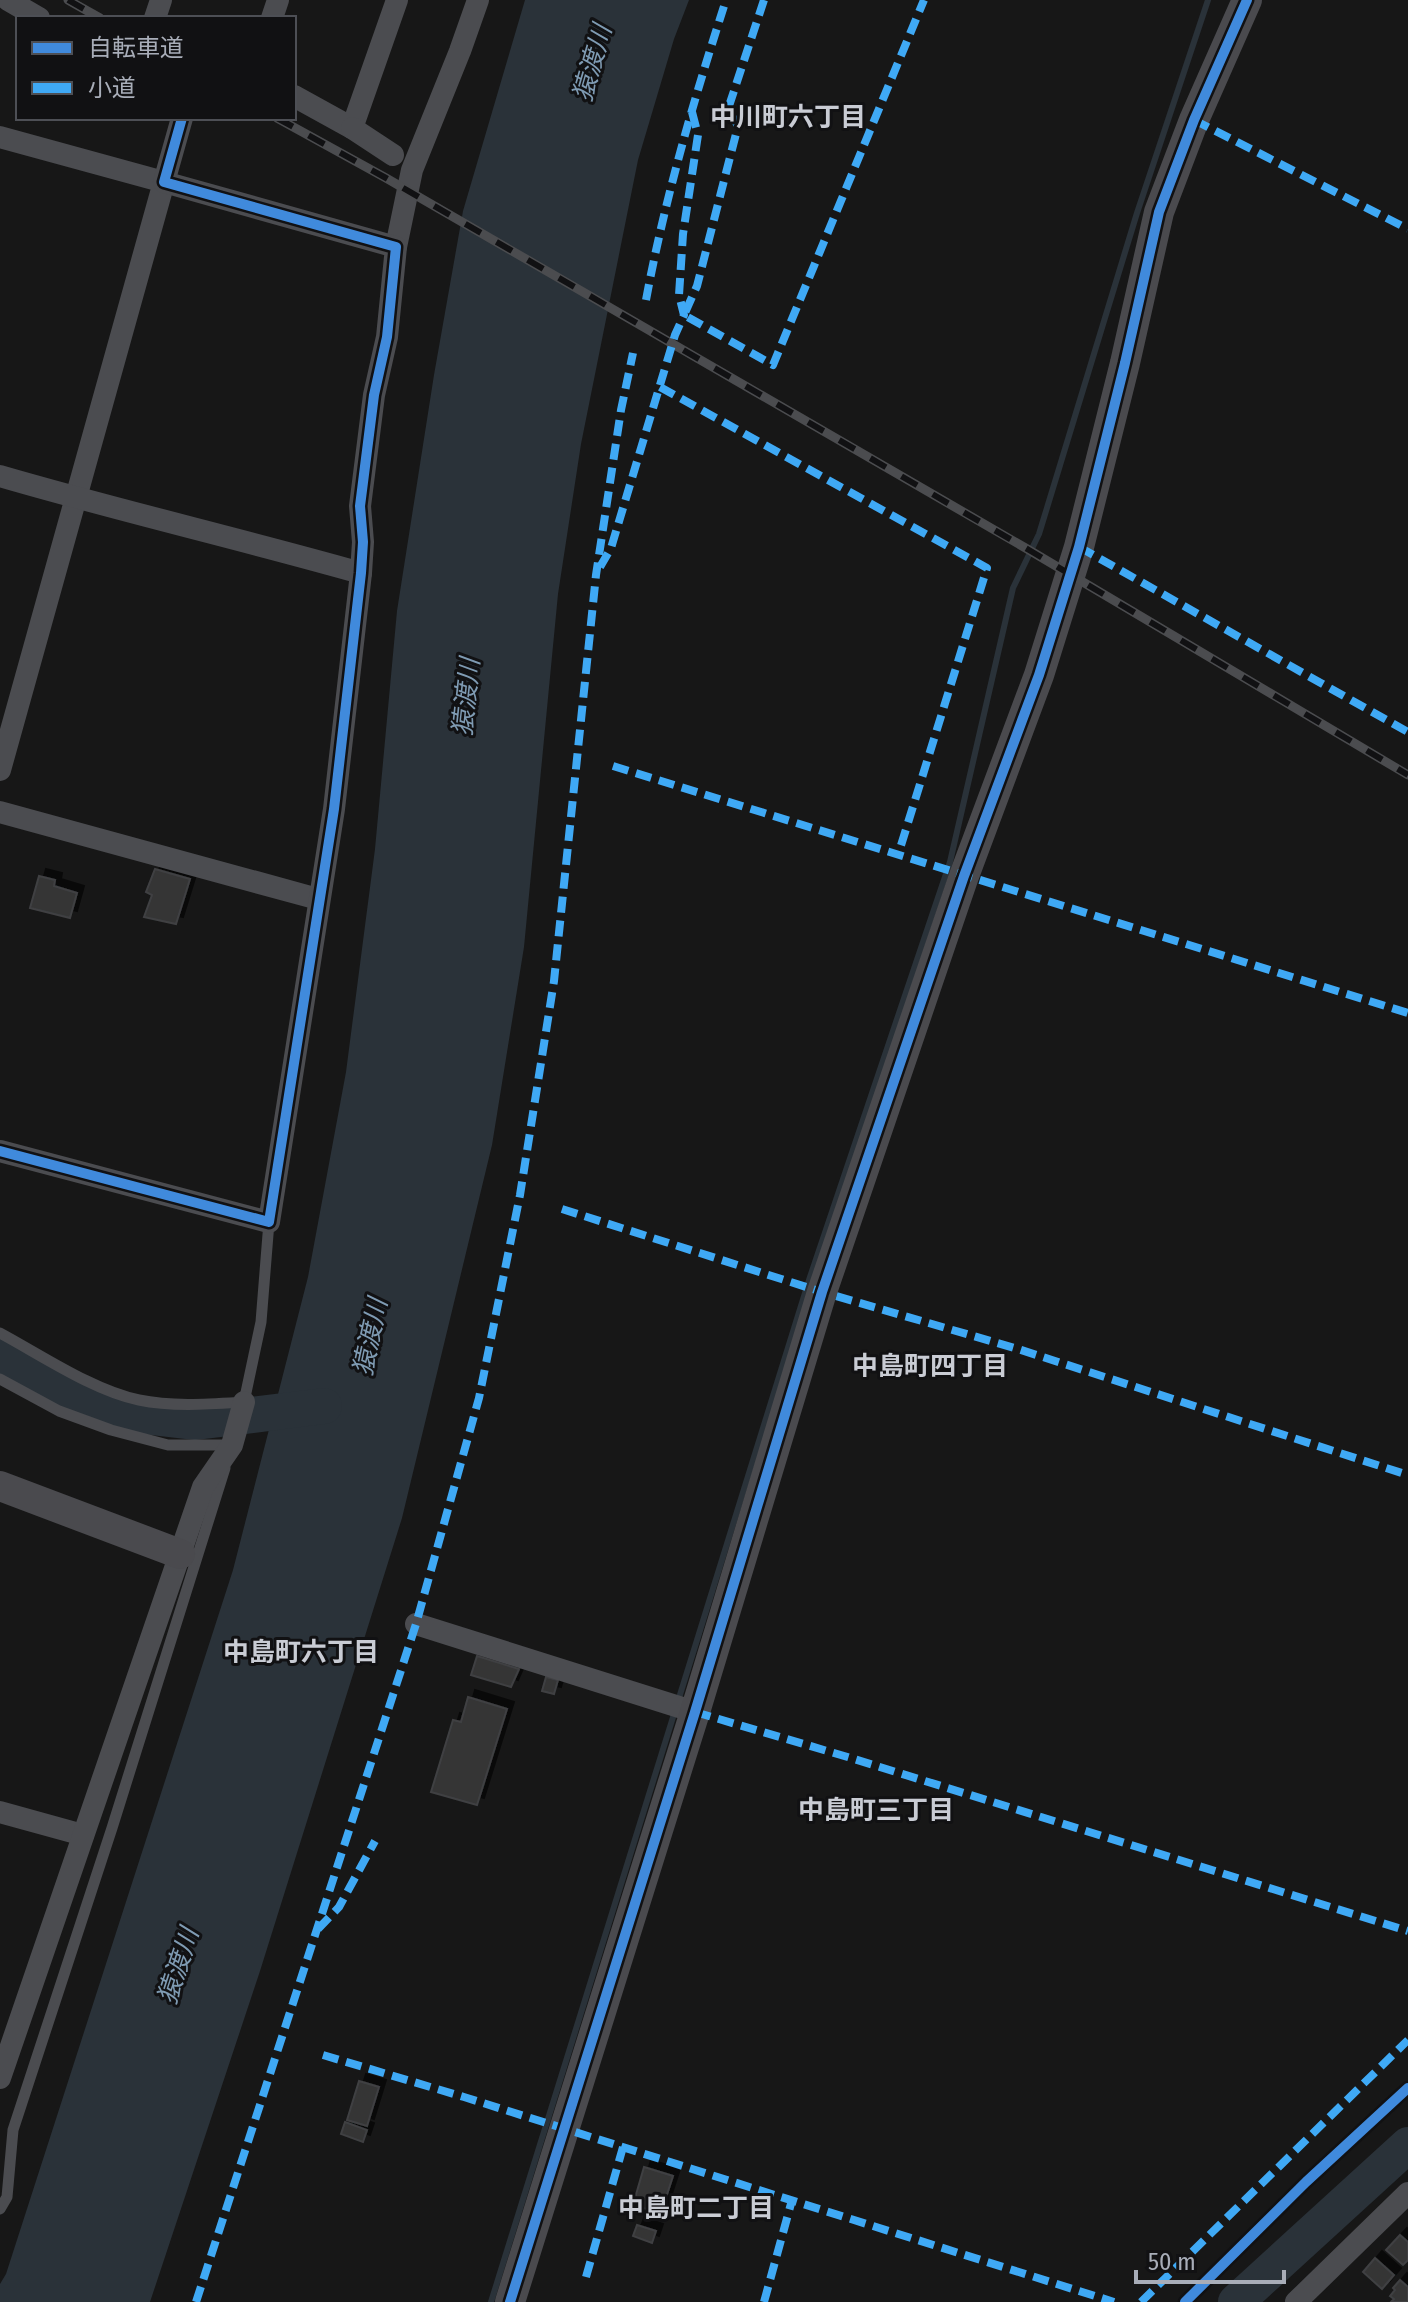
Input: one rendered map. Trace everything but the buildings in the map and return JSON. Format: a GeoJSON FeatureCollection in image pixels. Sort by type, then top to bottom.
{"type":"FeatureCollection","features":[{"type":"Feature","properties":{"kind":"street"},"geometry":{"type":"LineString","coordinates":[[8,0],[36,16]]}},
{"type":"Feature","properties":{"kind":"street"},"geometry":{"type":"LineString","coordinates":[[352,128],[397,0]]}},
{"type":"Feature","properties":{"kind":"street"},"geometry":{"type":"LineString","coordinates":[[0,1151],[269,1222],[334,809],[361,573],[363,542],[360,506],[374,395],[387,337],[396,247],[412,170],[478,0]]}},
{"type":"Feature","properties":{"kind":"street"},"geometry":{"type":"LineString","coordinates":[[510,2302],[822,1292],[964,876],[1039,675],[1079,547],[1159,212],[1194,120],[1247,0]]}},
{"type":"Feature","properties":{"kind":"street"},"geometry":{"type":"LineString","coordinates":[[296,97],[393,155]]}},
{"type":"Feature","properties":{"kind":"street"},"geometry":{"type":"LineString","coordinates":[[0,770],[181,120]]}},
{"type":"Feature","properties":{"kind":"street"},"geometry":{"type":"LineString","coordinates":[[0,137],[396,247]]}},
{"type":"Feature","properties":{"kind":"street"},"geometry":{"type":"LineString","coordinates":[[0,476],[361,573]]}},
{"type":"Feature","properties":{"kind":"street"},"geometry":{"type":"LineString","coordinates":[[0,812],[318,899]]}},
{"type":"Feature","properties":{"kind":"street"},"geometry":{"type":"LineString","coordinates":[[0,2078],[203,1487],[232,1445],[244,1402]]}},
{"type":"Feature","properties":{"kind":"street"},"geometry":{"type":"LineString","coordinates":[[0,1486],[180,1554]]}},
{"type":"Feature","properties":{"kind":"street"},"geometry":{"type":"LineString","coordinates":[[416,1624],[692,1711]]}},
{"type":"Feature","properties":{"kind":"street"},"geometry":{"type":"LineString","coordinates":[[0,1812],[83,1835]]}},
{"type":"Feature","properties":{"kind":"street"},"geometry":{"type":"LineString","coordinates":[[1296,2302],[1408,2193]]}},
{"type":"Feature","properties":{"kind":"lane"},"geometry":{"type":"LineString","coordinates":[[0,1333],[98,1386],[139,1400],[197,1404],[244,1402],[261,1322],[269,1222]]}},
{"type":"Feature","properties":{"kind":"lane"},"geometry":{"type":"LineString","coordinates":[[0,1379],[59,1411],[111,1430],[168,1445],[232,1445],[117,1813],[13,2130],[7,2197],[0,2209]]}},
{"type":"Feature","properties":{"kind":"water"},"geometry":{"type":"Polygon","coordinates":[[[525,0],[689,0],[674,39],[638,160],[581,444],[558,594],[524,947],[492,1145],[402,1518],[260,1971],[150,2302],[0,2302],[0,2284],[6,2274],[233,1570],[308,1277],[346,1072],[375,849],[397,611],[434,375],[463,211],[525,0]]]}},
{"type":"Feature","properties":{"kind":"waterway"},"geometry":{"type":"LineString","coordinates":[[491,2302],[810,1277],[950,862],[1013,588],[1039,534],[1137,213],[1208,0]]}},
{"type":"Feature","properties":{"kind":"waterway","name":"猿渡川"},"geometry":{"type":"LineString","coordinates":[[0,1357],[72,1397],[136,1415],[196,1422],[324,1406]]}},
{"type":"Feature","properties":{"kind":"waterway"},"geometry":{"type":"LineString","coordinates":[[1236,2302],[1408,2145]]}},
{"type":"Feature","properties":{"kind":"railway"},"geometry":{"type":"LineString","coordinates":[[68,0],[96,16]]}},
{"type":"Feature","properties":{"kind":"railway"},"geometry":{"type":"LineString","coordinates":[[281,120],[1029,550],[1408,775]]}},
{"type":"Feature","properties":{"kind":"marked path"},"geometry":{"type":"LineString","coordinates":[[646,300],[681,149],[726,0]]}},
{"type":"Feature","properties":{"kind":"marked path"},"geometry":{"type":"LineString","coordinates":[[764,0],[728,109],[738,126],[697,286],[684,315],[773,365],[924,0]]}},
{"type":"Feature","properties":{"kind":"marked path"},"geometry":{"type":"LineString","coordinates":[[600,567],[611,548],[675,335],[684,315],[679,295],[683,234],[698,135],[691,108]]}},
{"type":"Feature","properties":{"kind":"marked path"},"geometry":{"type":"LineString","coordinates":[[1194,120],[1408,229]]}},
{"type":"Feature","properties":{"kind":"marked path"},"geometry":{"type":"LineString","coordinates":[[196,2302],[416,1624],[479,1398],[520,1195],[554,981],[596,575],[621,410],[633,353]]}},
{"type":"Feature","properties":{"kind":"marked path"},"geometry":{"type":"LineString","coordinates":[[660,387],[987,568],[898,855]]}},
{"type":"Feature","properties":{"kind":"marked path"},"geometry":{"type":"LineString","coordinates":[[1079,547],[1408,732]]}},
{"type":"Feature","properties":{"kind":"marked path"},"geometry":{"type":"LineString","coordinates":[[613,766],[1408,1013]]}},
{"type":"Feature","properties":{"kind":"marked path"},"geometry":{"type":"LineString","coordinates":[[562,1209],[822,1292],[1018,1349],[1408,1475]]}},
{"type":"Feature","properties":{"kind":"marked path"},"geometry":{"type":"LineString","coordinates":[[695,1712],[1408,1931]]}},
{"type":"Feature","properties":{"kind":"marked path"},"geometry":{"type":"LineString","coordinates":[[318,1929],[339,1907],[375,1841]]}},
{"type":"Feature","properties":{"kind":"marked path"},"geometry":{"type":"LineString","coordinates":[[1141,2302],[1408,2040]]}},
{"type":"Feature","properties":{"kind":"marked path"},"geometry":{"type":"LineString","coordinates":[[323,2055],[1114,2302]]}},
{"type":"Feature","properties":{"kind":"marked path"},"geometry":{"type":"LineString","coordinates":[[586,2277],[623,2147]]}},
{"type":"Feature","properties":{"kind":"marked path"},"geometry":{"type":"LineString","coordinates":[[764,2302],[792,2200]]}},
{"type":"Feature","properties":{"kind":"cycle path"},"geometry":{"type":"LineString","coordinates":[[510,2302],[695,1712],[822,1292],[964,876],[1039,675],[1079,547],[1159,212],[1194,120],[1247,0]]}},
{"type":"Feature","properties":{"kind":"cycle path"},"geometry":{"type":"LineString","coordinates":[[0,1151],[269,1222],[334,809],[361,573],[363,542],[360,506],[374,395],[387,337],[396,247],[164,182],[181,120]]}},
{"type":"Feature","properties":{"kind":"cycle path"},"geometry":{"type":"LineString","coordinates":[[1185,2302],[1306,2182],[1408,2088]]}},
{"type":"Feature","properties":{"kind":"district","name":"中川町六丁目"},"geometry":{"type":"Point","coordinates":[788,117]}},
{"type":"Feature","properties":{"kind":"district","name":"中島町四丁目"},"geometry":{"type":"Point","coordinates":[930,1366]}},
{"type":"Feature","properties":{"kind":"district","name":"中島町六丁目"},"geometry":{"type":"Point","coordinates":[301,1652]}},
{"type":"Feature","properties":{"kind":"district","name":"中島町三丁目"},"geometry":{"type":"Point","coordinates":[876,1810]}},
{"type":"Feature","properties":{"kind":"district","name":"中島町二丁目"},"geometry":{"type":"Point","coordinates":[696,2208]}}]}
